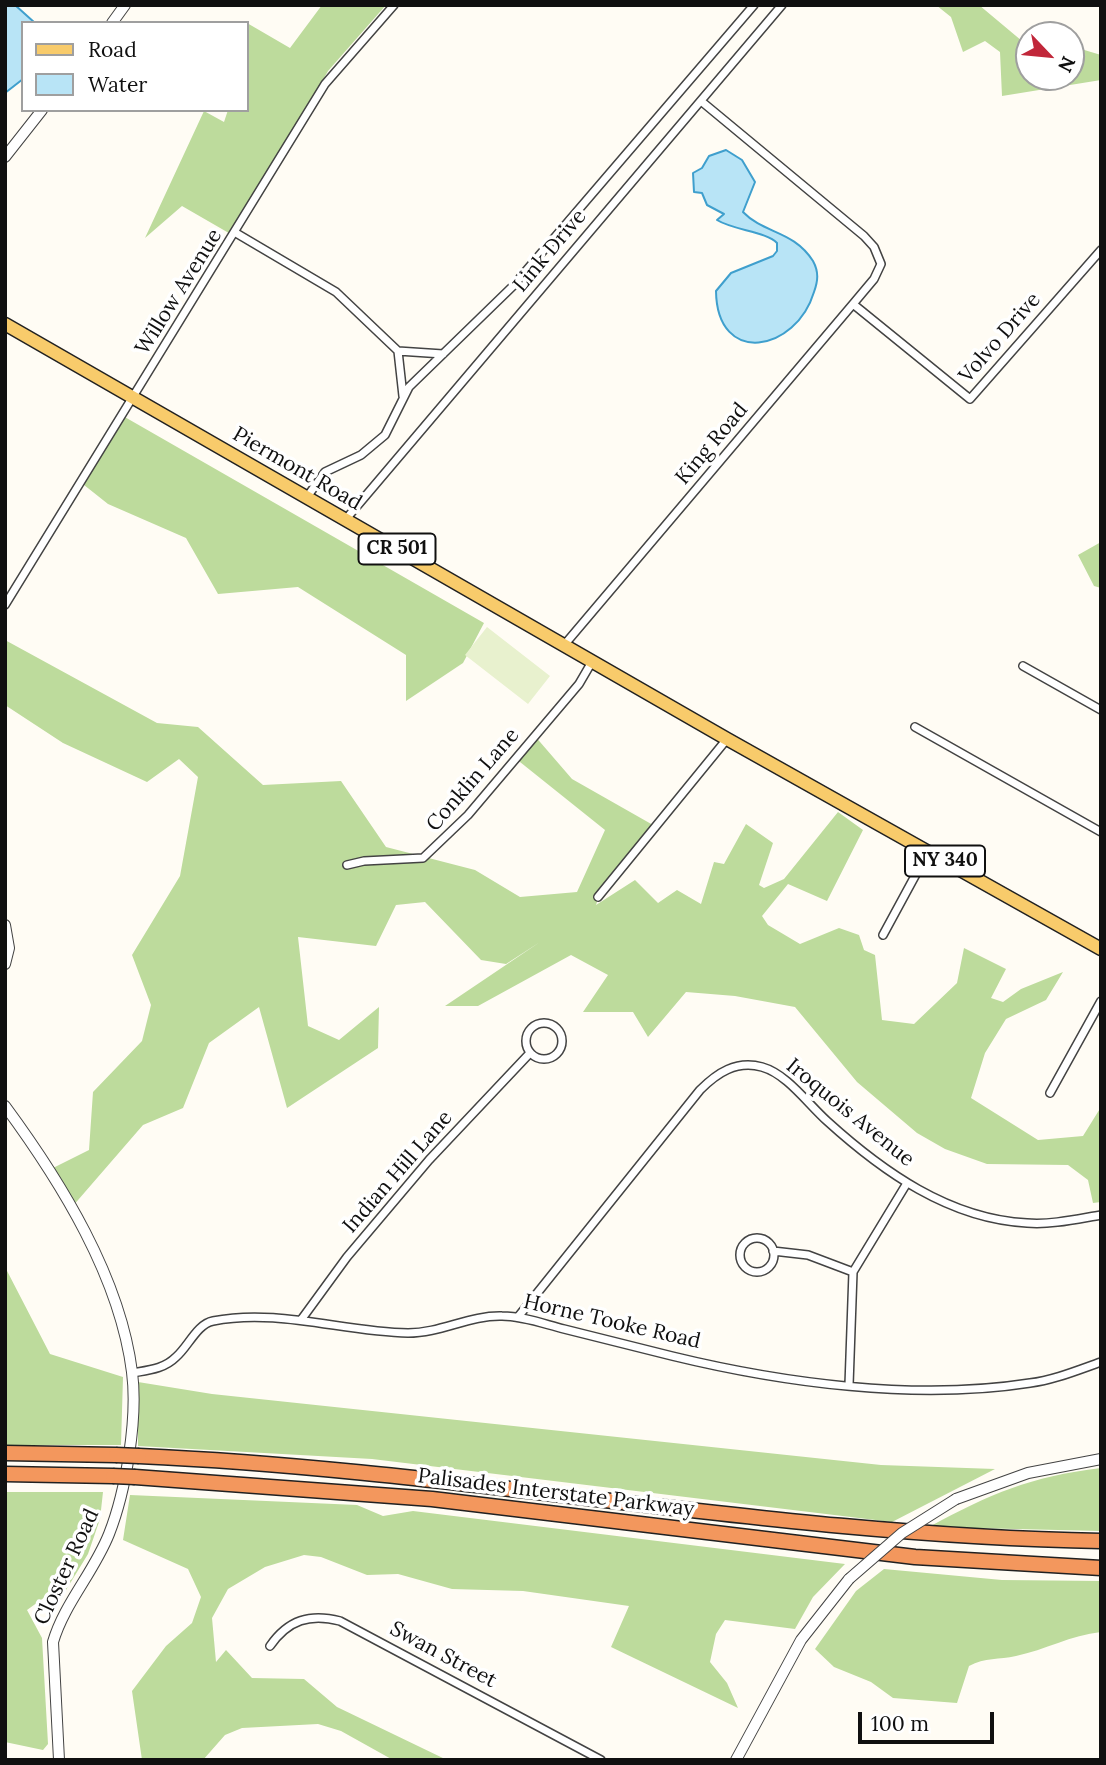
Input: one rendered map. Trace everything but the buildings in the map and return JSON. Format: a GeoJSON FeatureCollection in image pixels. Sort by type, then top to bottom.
{"type":"FeatureCollection","features":[{"type":"Feature","properties":{"kind":"highway","name":"Palisades Interstate Parkway"},"geometry":{"type":"LineString","coordinates":[[5,1453],[139,1456],[402,1475],[906,1532],[1101,1541]]}},
{"type":"Feature","properties":{"kind":"highway","name":"Palisades Interstate Parkway"},"geometry":{"type":"LineString","coordinates":[[5,1474],[135,1477],[410,1497],[883,1554],[1101,1568]]}},
{"type":"Feature","properties":{"kind":"main road","name":"Piermont Road"},"geometry":{"type":"LineString","coordinates":[[5,324],[789,773]]}},
{"type":"Feature","properties":{"kind":"main road","name":"NY 340"},"geometry":{"type":"LineString","coordinates":[[789,773],[1101,949]]}},
{"type":"Feature","properties":{"kind":"street"},"geometry":{"type":"LineString","coordinates":[[113,21],[125,5]]}},
{"type":"Feature","properties":{"kind":"street","name":"Willow Avenue"},"geometry":{"type":"LineString","coordinates":[[5,605],[236,233],[325,84],[394,5]]}},
{"type":"Feature","properties":{"kind":"street"},"geometry":{"type":"LineString","coordinates":[[307,497],[325,472],[361,455],[385,435],[403,398],[416,380],[445,354],[534,262],[754,5]]}},
{"type":"Feature","properties":{"kind":"street","name":"Link Drive"},"geometry":{"type":"LineString","coordinates":[[346,519],[782,5]]}},
{"type":"Feature","properties":{"kind":"street","name":"King Road"},"geometry":{"type":"LineString","coordinates":[[565,644],[874,279],[881,264],[879,254],[864,236],[701,101]]}},
{"type":"Feature","properties":{"kind":"street"},"geometry":{"type":"LineString","coordinates":[[5,157],[40,112]]}},
{"type":"Feature","properties":{"kind":"street"},"geometry":{"type":"LineString","coordinates":[[236,233],[336,292],[398,351],[445,354]]}},
{"type":"Feature","properties":{"kind":"street","name":"Volvo Drive"},"geometry":{"type":"LineString","coordinates":[[853,304],[970,399],[1101,250]]}},
{"type":"Feature","properties":{"kind":"street"},"geometry":{"type":"LineString","coordinates":[[398,351],[403,398]]}},
{"type":"Feature","properties":{"kind":"street","name":"Conklin Lane"},"geometry":{"type":"LineString","coordinates":[[347,865],[364,861],[423,858],[431,854],[468,815],[579,684],[593,660]]}},
{"type":"Feature","properties":{"kind":"street"},"geometry":{"type":"LineString","coordinates":[[1023,666],[1101,710]]}},
{"type":"Feature","properties":{"kind":"street"},"geometry":{"type":"LineString","coordinates":[[915,727],[1101,832]]}},
{"type":"Feature","properties":{"kind":"street"},"geometry":{"type":"LineString","coordinates":[[598,897],[727,739]]}},
{"type":"Feature","properties":{"kind":"street"},"geometry":{"type":"LineString","coordinates":[[883,935],[928,852]]}},
{"type":"Feature","properties":{"kind":"street"},"geometry":{"type":"LineString","coordinates":[[5,925],[9,948],[5,964]]}},
{"type":"Feature","properties":{"kind":"street"},"geometry":{"type":"LineString","coordinates":[[1050,1093],[1101,1001]]}},
{"type":"Feature","properties":{"kind":"street","name":"Indian Hill Lane"},"geometry":{"type":"LineString","coordinates":[[543,1023],[558,1030],[562,1042],[558,1053],[547,1059],[530,1053],[526,1043],[533,1027],[543,1023]]}},
{"type":"Feature","properties":{"kind":"street","name":"Indian Hill Lane"},"geometry":{"type":"LineString","coordinates":[[301,1320],[347,1257],[429,1160],[530,1053]]}},
{"type":"Feature","properties":{"kind":"street","name":"Iroquois Avenue"},"geometry":{"type":"LineString","coordinates":[[518,1317],[700,1090],[715,1075],[728,1068],[760,1066],[778,1074],[843,1135],[907,1183],[967,1211],[1028,1223],[1101,1215]]}},
{"type":"Feature","properties":{"kind":"street","name":"Closter Road"},"geometry":{"type":"LineString","coordinates":[[5,1106],[58,1185],[85,1232],[115,1307],[132,1373],[129,1442],[114,1519],[84,1585],[58,1624],[53,1642],[59,1760]]}},
{"type":"Feature","properties":{"kind":"street"},"geometry":{"type":"LineString","coordinates":[[849,1385],[853,1272],[907,1183]]}},
{"type":"Feature","properties":{"kind":"street"},"geometry":{"type":"LineString","coordinates":[[773,1251],[771,1265],[762,1272],[750,1272],[739,1258],[741,1247],[754,1238],[765,1240],[773,1251],[808,1255],[853,1272]]}},
{"type":"Feature","properties":{"kind":"street","name":"Horne Tooke Road"},"geometry":{"type":"LineString","coordinates":[[132,1373],[158,1369],[176,1358],[209,1322],[230,1318],[301,1320],[357,1330],[411,1333],[435,1331],[478,1319],[518,1317],[676,1357],[755,1372],[849,1385],[929,1390],[1032,1383],[1101,1362]]}},
{"type":"Feature","properties":{"kind":"street"},"geometry":{"type":"LineString","coordinates":[[736,1760],[801,1640],[849,1579],[902,1532],[956,1499],[1028,1473],[1101,1459]]}},
{"type":"Feature","properties":{"kind":"street","name":"Swan Street"},"geometry":{"type":"LineString","coordinates":[[270,1646],[280,1632],[307,1618],[322,1616],[340,1621],[601,1760]]}},
{"type":"Feature","properties":{"kind":"green space"},"geometry":{"type":"Polygon","coordinates":[[[322,5],[386,5],[328,71],[234,236],[182,206],[145,238],[204,112],[224,122],[227,112],[248,112],[248,24],[290,48],[322,5]]]}},
{"type":"Feature","properties":{"kind":"green space"},"geometry":{"type":"Polygon","coordinates":[[[936,5],[979,5],[1015,35],[1015,91],[1033,91],[1002,96],[1000,52],[985,41],[963,52],[951,17],[936,5]]]}},
{"type":"Feature","properties":{"kind":"green space"},"geometry":{"type":"Polygon","coordinates":[[[1085,50],[1101,55],[1101,80],[1085,83],[1085,50]]]}},
{"type":"Feature","properties":{"kind":"green space"},"geometry":{"type":"Polygon","coordinates":[[[123,416],[484,623],[463,663],[406,701],[406,655],[298,587],[218,594],[186,538],[108,504],[79,481],[123,416]]]}},
{"type":"Feature","properties":{"kind":"green space"},"geometry":{"type":"Polygon","coordinates":[[[1101,542],[1101,588],[1094,586],[1078,555],[1101,542]]]}},
{"type":"Feature","properties":{"kind":"green space"},"geometry":{"type":"Polygon","coordinates":[[[487,627],[550,676],[528,704],[465,655],[487,627]]]}},
{"type":"Feature","properties":{"kind":"green space"},"geometry":{"type":"Polygon","coordinates":[[[5,640],[157,723],[198,727],[263,785],[341,781],[386,847],[475,870],[520,897],[577,892],[605,830],[515,758],[534,735],[572,779],[653,825],[603,884],[596,905],[635,880],[658,903],[677,890],[701,904],[714,862],[724,864],[746,824],[773,843],[759,885],[764,888],[784,879],[838,812],[863,830],[827,901],[788,884],[762,916],[768,925],[800,944],[839,928],[859,935],[864,950],[875,955],[882,1020],[914,1024],[957,983],[964,948],[1006,969],[991,998],[1003,1002],[1021,989],[1063,972],[1046,1000],[1006,1019],[985,1053],[971,1098],[1038,1140],[1083,1136],[1101,1107],[1101,1202],[1093,1203],[1088,1180],[1068,1165],[987,1164],[945,1149],[917,1133],[857,1082],[795,1007],[735,996],[686,992],[648,1037],[633,1012],[583,1012],[608,975],[571,955],[478,1006],[445,1006],[540,942],[506,964],[481,960],[425,902],[396,905],[376,946],[298,937],[308,1026],[339,1040],[379,1007],[378,1048],[287,1108],[259,1007],[209,1043],[183,1108],[143,1125],[72,1207],[49,1170],[89,1150],[93,1092],[142,1041],[151,1005],[132,955],[180,876],[198,777],[179,759],[147,782],[63,743],[5,705],[5,640]]]}},
{"type":"Feature","properties":{"kind":"green space"},"geometry":{"type":"Polygon","coordinates":[[[5,1267],[50,1354],[123,1377],[121,1445],[5,1445],[5,1267]]]}},
{"type":"Feature","properties":{"kind":"green space"},"geometry":{"type":"Polygon","coordinates":[[[138,1382],[212,1394],[881,1465],[995,1469],[892,1522],[372,1459],[138,1446],[138,1382]]]}},
{"type":"Feature","properties":{"kind":"green space"},"geometry":{"type":"Polygon","coordinates":[[[1101,1468],[1101,1531],[929,1527],[1012,1488],[1053,1476],[1101,1468]]]}},
{"type":"Feature","properties":{"kind":"green space"},"geometry":{"type":"Polygon","coordinates":[[[5,1492],[103,1492],[100,1519],[88,1554],[66,1590],[45,1597],[27,1610],[42,1638],[48,1744],[43,1750],[5,1742],[5,1492]]]}},
{"type":"Feature","properties":{"kind":"green space"},"geometry":{"type":"Polygon","coordinates":[[[130,1495],[357,1505],[383,1516],[413,1511],[845,1564],[813,1597],[795,1629],[725,1620],[716,1634],[710,1662],[727,1683],[738,1708],[611,1647],[629,1606],[523,1591],[452,1589],[398,1574],[367,1575],[321,1557],[304,1555],[265,1567],[228,1589],[212,1618],[216,1662],[226,1650],[252,1678],[304,1679],[337,1707],[447,1760],[393,1760],[341,1731],[318,1724],[242,1728],[225,1735],[203,1760],[142,1760],[132,1691],[166,1646],[192,1623],[201,1597],[188,1569],[123,1540],[130,1495]]]}},
{"type":"Feature","properties":{"kind":"green space"},"geometry":{"type":"Polygon","coordinates":[[[884,1569],[1002,1580],[1101,1581],[1101,1632],[1079,1636],[1027,1653],[975,1663],[969,1666],[957,1703],[893,1698],[871,1682],[834,1667],[815,1649],[856,1591],[884,1569]]]}},
{"type":"Feature","properties":{"kind":"water"},"geometry":{"type":"Polygon","coordinates":[[[5,5],[15,5],[33,21],[21,21],[21,81],[5,93],[5,5]]]}},
{"type":"Feature","properties":{"kind":"water"},"geometry":{"type":"Polygon","coordinates":[[[726,150],[742,160],[755,182],[743,212],[760,225],[797,243],[813,261],[817,273],[815,288],[805,312],[791,328],[775,338],[759,342],[743,341],[729,332],[720,315],[716,291],[731,273],[773,256],[777,251],[777,243],[766,236],[717,220],[724,214],[707,205],[702,193],[694,192],[693,173],[702,168],[709,156],[726,150]]]}}]}
